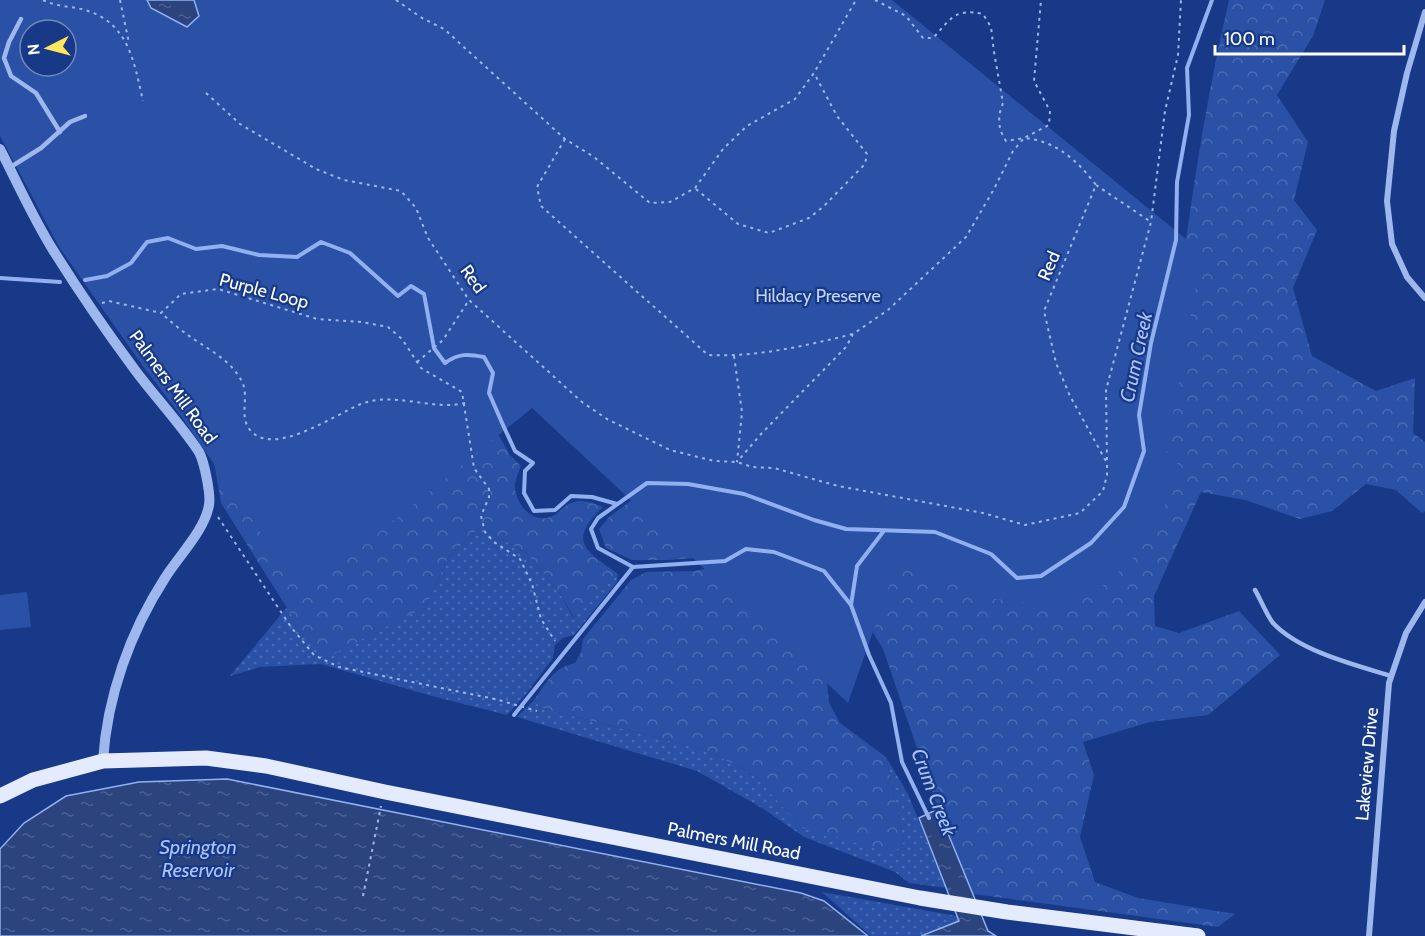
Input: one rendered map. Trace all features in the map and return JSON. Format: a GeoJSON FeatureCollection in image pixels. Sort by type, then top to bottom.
{"type":"FeatureCollection","features":[{"type":"Feature","properties":{"kind":"main road","name":"Palmers Mill Road"},"geometry":{"type":"LineString","coordinates":[[0,796],[33,780],[103,761],[206,758],[266,766],[920,898],[1007,912],[1198,936]]}},
{"type":"Feature","properties":{"kind":"street"},"geometry":{"type":"LineString","coordinates":[[1425,12],[1407,73],[1394,131],[1388,201],[1392,244],[1407,277],[1425,298]]}},
{"type":"Feature","properties":{"kind":"street","name":"Palmers Mill Road"},"geometry":{"type":"LineString","coordinates":[[0,149],[52,248],[134,369],[200,454],[210,505]]}},
{"type":"Feature","properties":{"kind":"street"},"geometry":{"type":"LineString","coordinates":[[103,761],[105,729],[126,655],[147,609],[165,578],[190,544],[210,505]]}},
{"type":"Feature","properties":{"kind":"street","name":"Lakeview Drive"},"geometry":{"type":"LineString","coordinates":[[1369,936],[1391,676],[1406,633],[1425,602]]}},
{"type":"Feature","properties":{"kind":"lane"},"geometry":{"type":"LineString","coordinates":[[18,25],[4,58],[11,76],[36,93],[60,132]]}},
{"type":"Feature","properties":{"kind":"lane"},"geometry":{"type":"LineString","coordinates":[[9,168],[41,148],[70,122],[85,116]]}},
{"type":"Feature","properties":{"kind":"lane"},"geometry":{"type":"LineString","coordinates":[[1255,590],[1273,622],[1304,646],[1344,662],[1391,676]]}},
{"type":"Feature","properties":{"kind":"path"},"geometry":{"type":"LineString","coordinates":[[44,0],[61,7],[85,10],[108,21],[119,32],[129,48],[143,100]]}},
{"type":"Feature","properties":{"kind":"path"},"geometry":{"type":"LineString","coordinates":[[120,0],[129,43]]}},
{"type":"Feature","properties":{"kind":"path"},"geometry":{"type":"LineString","coordinates":[[396,0],[422,18],[444,29],[565,139],[594,157],[650,203],[670,202],[695,188],[723,149],[747,126],[795,99],[814,73],[856,0]]}},
{"type":"Feature","properties":{"kind":"path"},"geometry":{"type":"LineString","coordinates":[[875,0],[906,16],[923,38],[933,38],[957,13],[970,11],[983,14],[991,27],[1003,103],[999,115],[1000,130],[1006,141],[1024,138],[1039,139],[1075,159],[1096,185],[1151,222]]}},
{"type":"Feature","properties":{"kind":"path"},"geometry":{"type":"LineString","coordinates":[[565,139],[537,187],[541,206],[708,355],[734,356],[789,350],[853,334],[888,310],[966,237],[994,189],[1012,151],[1024,138],[1049,125],[1050,111],[1034,81],[1041,0]]}},
{"type":"Feature","properties":{"kind":"path"},"geometry":{"type":"LineString","coordinates":[[1107,463],[1106,390],[1151,222],[1165,111],[1178,55],[1181,0]]}},
{"type":"Feature","properties":{"kind":"path"},"geometry":{"type":"LineString","coordinates":[[695,188],[738,224],[769,233],[809,218],[823,207],[865,164],[867,154],[837,116],[814,73]]}},
{"type":"Feature","properties":{"kind":"path","name":"Red"},"geometry":{"type":"LineString","coordinates":[[206,93],[240,124],[316,169],[344,180],[401,191],[416,208],[428,238],[469,300],[539,365],[582,402],[607,419],[670,450],[714,461],[774,468],[838,486],[983,513],[1026,525],[1080,513],[1103,491],[1107,475],[1107,463],[1070,396],[1056,363],[1044,311],[1096,185]]}},
{"type":"Feature","properties":{"kind":"path","name":"Purple Loop"},"geometry":{"type":"LineString","coordinates":[[161,313],[181,294],[218,289],[317,319],[362,322],[388,327],[402,339],[421,368],[462,392],[465,403]]}},
{"type":"Feature","properties":{"kind":"path"},"geometry":{"type":"LineString","coordinates":[[417,362],[441,342],[469,300]]}},
{"type":"Feature","properties":{"kind":"path"},"geometry":{"type":"LineString","coordinates":[[92,307],[109,301],[161,313],[231,367],[243,385],[244,420],[252,433],[267,440],[293,436],[363,403],[391,399],[437,405],[465,403],[474,468],[489,489],[489,497],[481,516],[484,532],[520,560],[532,584],[541,620],[555,641]]}},
{"type":"Feature","properties":{"kind":"path"},"geometry":{"type":"LineString","coordinates":[[737,462],[846,346],[853,334]]}},
{"type":"Feature","properties":{"kind":"path"},"geometry":{"type":"LineString","coordinates":[[734,356],[742,412],[737,462]]}},
{"type":"Feature","properties":{"kind":"path"},"geometry":{"type":"LineString","coordinates":[[210,505],[291,627],[314,655],[339,667],[537,711]]}},
{"type":"Feature","properties":{"kind":"path"},"geometry":{"type":"LineString","coordinates":[[363,896],[382,805]]}},
{"type":"Feature","properties":{"kind":"green space","name":"Hildacy Preserve"},"geometry":{"type":"Polygon","coordinates":[[[0,0],[892,0],[1202,252],[1166,452],[1184,470],[1136,556],[1099,589],[1053,606],[996,599],[897,563],[848,703],[532,408],[303,594],[181,416],[59,247],[0,136],[0,0]]]}},
{"type":"Feature","properties":{"kind":"green space"},"geometry":{"type":"Polygon","coordinates":[[[1229,0],[1325,0],[1313,36],[1277,95],[1308,142],[1294,200],[1317,230],[1293,288],[1312,356],[1376,391],[1415,378],[1413,433],[1425,442],[1425,511],[1422,513],[1396,490],[1366,484],[1332,511],[1300,519],[1245,500],[1201,492],[1154,596],[1155,626],[1179,633],[1239,611],[1280,655],[1208,715],[1150,722],[1083,742],[1094,775],[1080,837],[1095,882],[1138,898],[1235,914],[1218,927],[973,894],[938,809],[883,649],[864,618],[867,566],[1158,455],[1196,169],[1229,0]]]}},
{"type":"Feature","properties":{"kind":"green space"},"geometry":{"type":"Polygon","coordinates":[[[495,429],[510,455],[521,466],[515,482],[515,490],[520,503],[529,513],[540,518],[547,518],[568,504],[579,501],[603,507],[592,519],[583,537],[589,552],[618,574],[574,617],[559,592],[526,553],[481,526],[448,558],[425,607],[330,656],[302,632],[221,503],[214,462],[495,429]]]}},
{"type":"Feature","properties":{"kind":"green space"},"geometry":{"type":"Polygon","coordinates":[[[647,489],[721,556],[632,560],[606,548],[599,529],[609,517],[647,489]]]}},
{"type":"Feature","properties":{"kind":"green space"},"geometry":{"type":"Polygon","coordinates":[[[481,526],[526,553],[559,592],[573,617],[618,574],[617,582],[574,635],[563,638],[555,645],[553,658],[507,715],[321,664],[260,667],[230,676],[287,607],[303,632],[425,607],[448,558],[481,526]]]}},
{"type":"Feature","properties":{"kind":"green space"},"geometry":{"type":"Polygon","coordinates":[[[723,566],[827,682],[829,703],[840,723],[886,757],[904,843],[893,853],[802,828],[755,776],[709,751],[541,708],[534,700],[556,672],[575,663],[581,652],[583,639],[631,580],[646,572],[693,571],[723,566]]]}},
{"type":"Feature","properties":{"kind":"green space"},"geometry":{"type":"Polygon","coordinates":[[[27,592],[31,627],[0,630],[0,595],[27,592]]]}},
{"type":"Feature","properties":{"kind":"green space"},"geometry":{"type":"Polygon","coordinates":[[[534,700],[541,708],[709,751],[755,776],[802,828],[904,843],[886,757],[908,794],[946,888],[909,883],[895,872],[804,837],[762,808],[697,771],[517,717],[534,700]]]}},
{"type":"Feature","properties":{"kind":"green space"},"geometry":{"type":"Polygon","coordinates":[[[822,892],[957,916],[959,922],[921,936],[871,936],[822,892]]]}},
{"type":"Feature","properties":{"kind":"water"},"geometry":{"type":"Polygon","coordinates":[[[147,0],[194,0],[199,16],[187,27],[151,8],[147,0]]]}},
{"type":"Feature","properties":{"kind":"water","name":"Springton Reservoir"},"geometry":{"type":"Polygon","coordinates":[[[227,779],[801,893],[824,901],[868,936],[0,936],[0,849],[24,823],[66,796],[139,782],[227,779]]]}},
{"type":"Feature","properties":{"kind":"water"},"geometry":{"type":"Polygon","coordinates":[[[938,809],[988,931],[996,936],[921,936],[959,921],[919,818],[938,809]]]}},
{"type":"Feature","properties":{"kind":"waterway","name":"Crum Creek"},"geometry":{"type":"LineString","coordinates":[[851,605],[824,571],[774,552],[746,549],[725,561],[633,567],[598,548],[591,529],[598,518],[647,483],[688,484],[744,494],[814,520],[846,529],[935,532],[991,554],[1017,578],[1041,576],[1091,543],[1124,507],[1144,451],[1139,415],[1151,343],[1176,240],[1177,182],[1189,115],[1187,68],[1212,0]]}},
{"type":"Feature","properties":{"kind":"waterway"},"geometry":{"type":"LineString","coordinates":[[85,280],[107,276],[131,263],[147,242],[168,238],[196,249],[222,246],[259,255],[297,257],[321,242],[350,253],[398,296],[411,286],[424,294],[434,348],[445,363],[464,355],[484,357],[493,373],[489,393],[515,451],[533,463],[525,471],[524,493],[534,511],[555,510],[571,496],[592,497],[617,504]]}},
{"type":"Feature","properties":{"kind":"waterway"},"geometry":{"type":"LineString","coordinates":[[0,278],[60,282]]}},
{"type":"Feature","properties":{"kind":"waterway","name":"Crum Creek"},"geometry":{"type":"LineString","coordinates":[[883,532],[857,566],[851,605],[869,655],[891,703],[902,762],[929,818]]}},
{"type":"Feature","properties":{"kind":"waterway"},"geometry":{"type":"LineString","coordinates":[[514,715],[633,567]]}}]}
